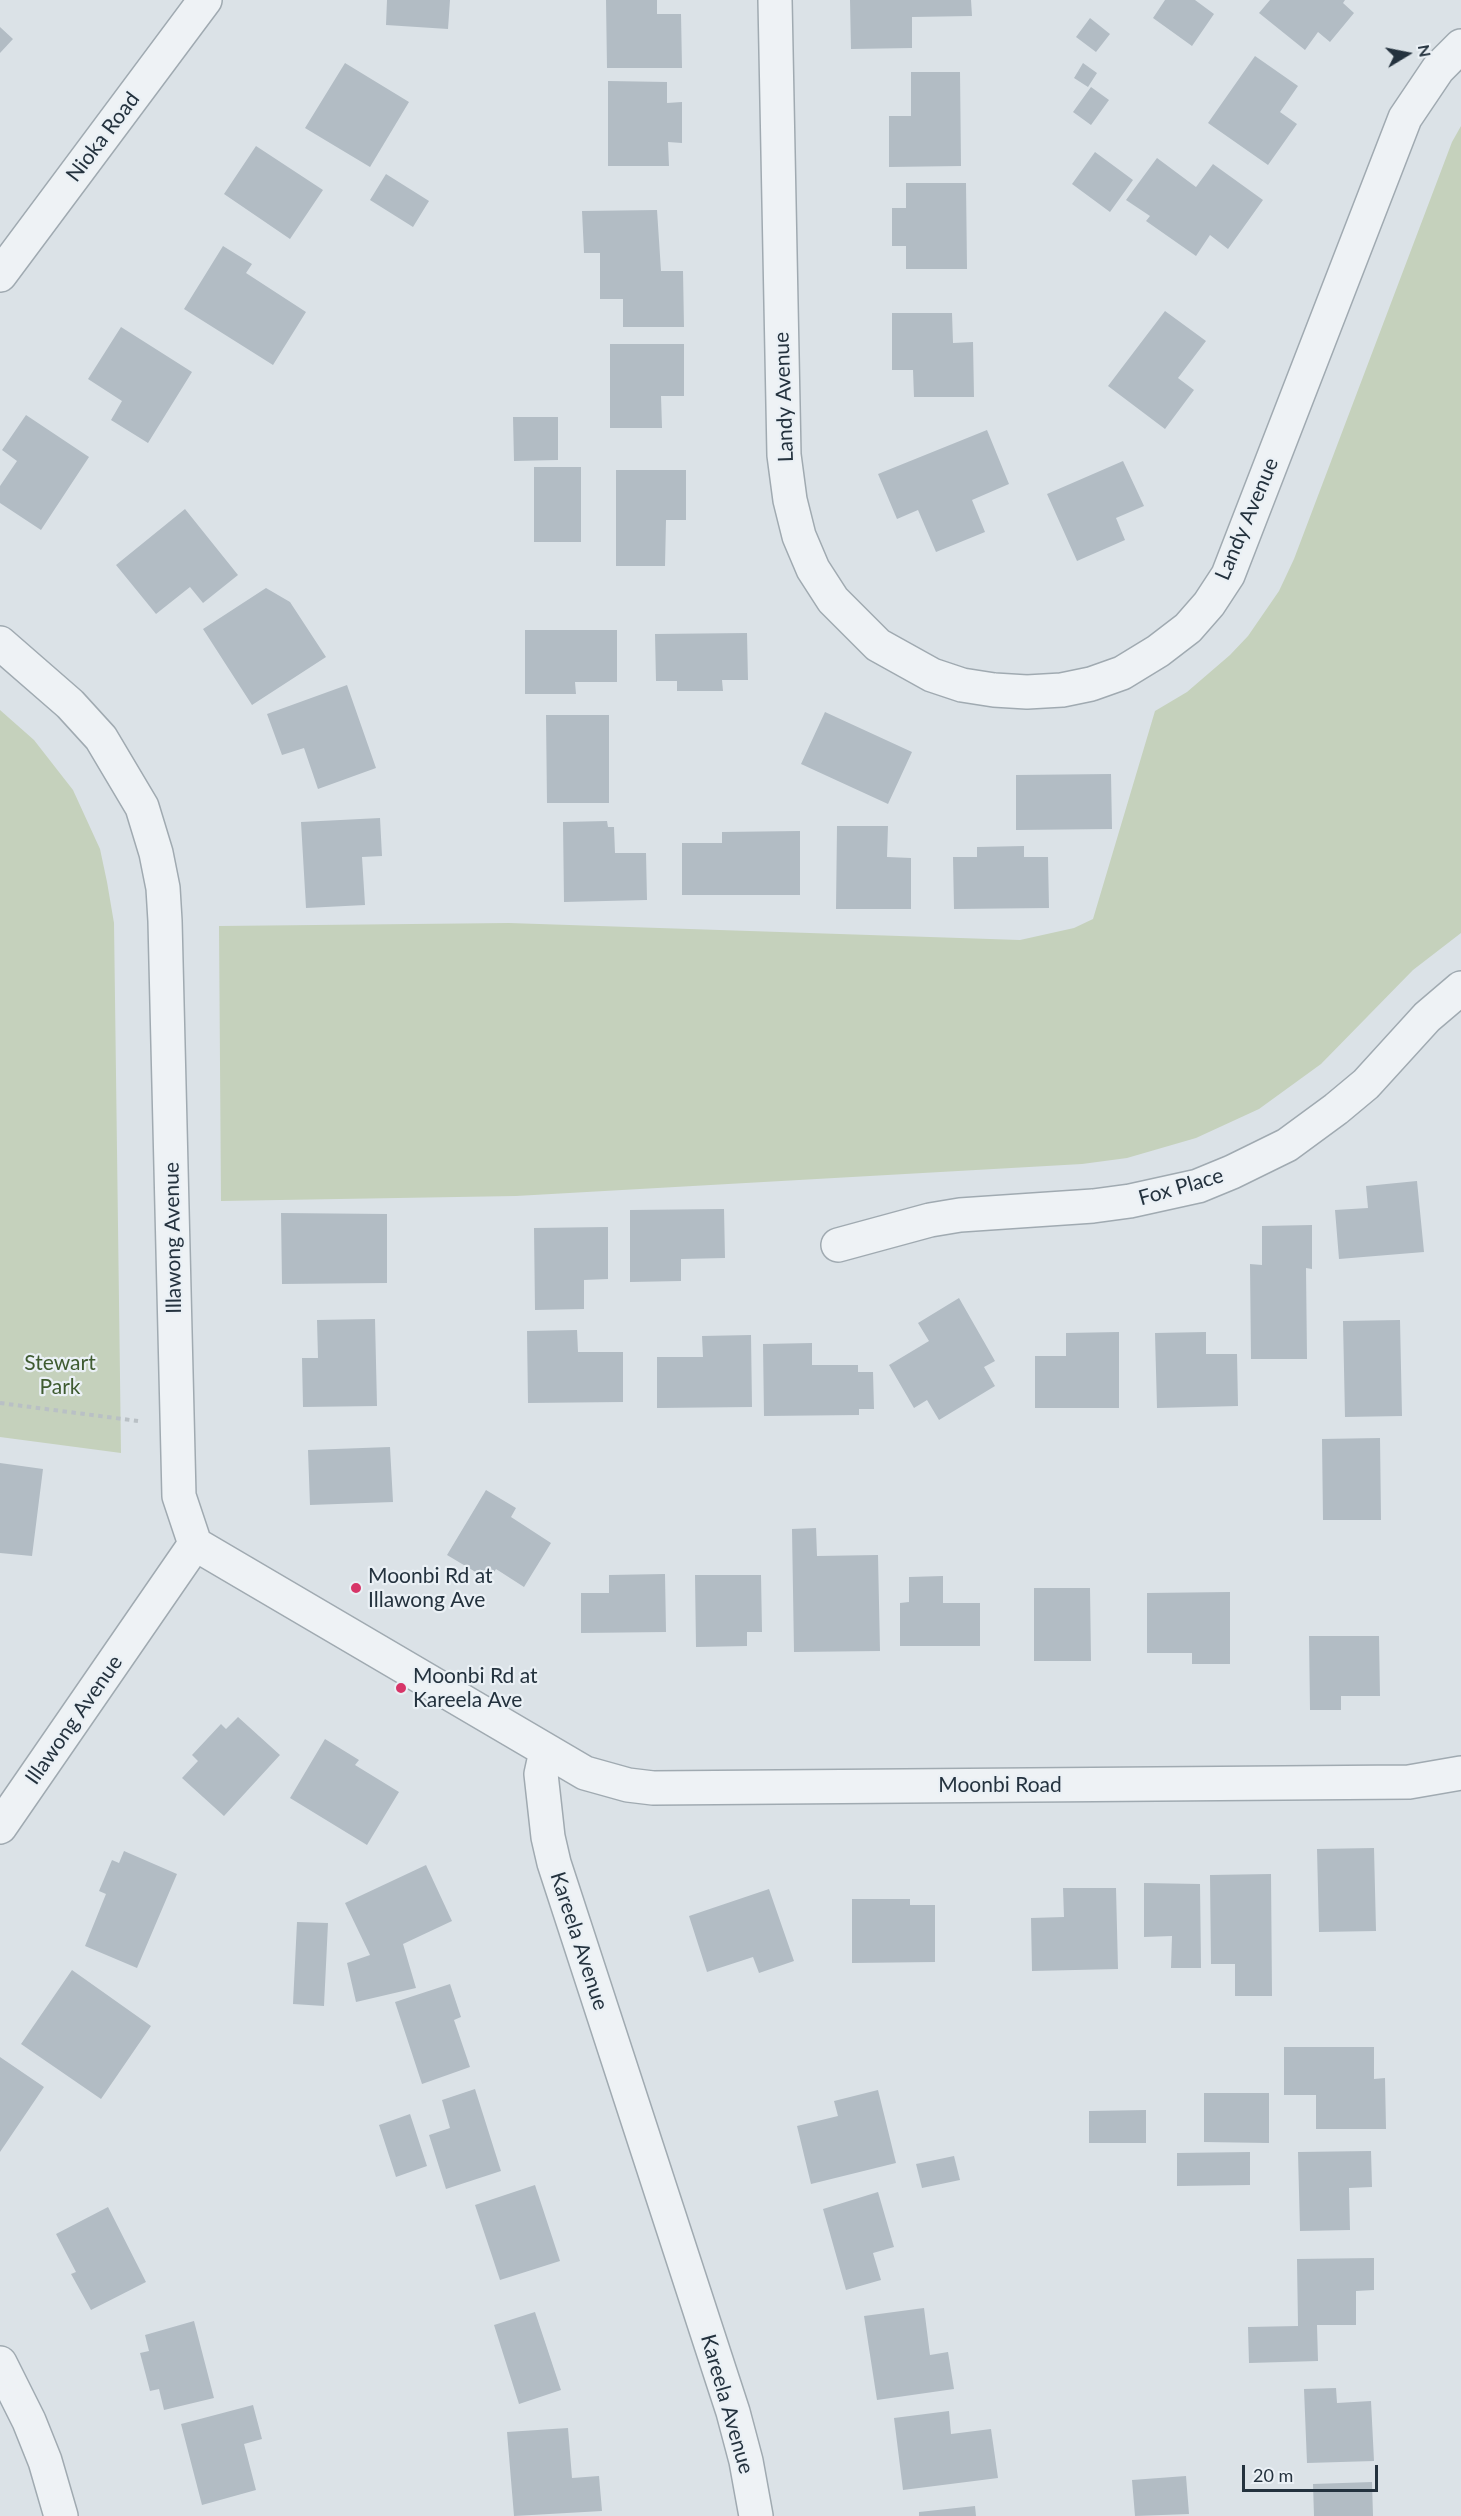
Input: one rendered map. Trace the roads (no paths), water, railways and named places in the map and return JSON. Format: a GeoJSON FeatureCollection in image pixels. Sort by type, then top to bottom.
{"type":"FeatureCollection","features":[{"type":"Feature","properties":{"kind":"street","name":"Nioka Road"},"geometry":{"type":"LineString","coordinates":[[0,275],[206,0]]}},
{"type":"Feature","properties":{"kind":"street","name":"Landy Avenue"},"geometry":{"type":"LineString","coordinates":[[776,0],[784,455],[789,500],[799,536],[813,569],[833,600],[878,645],[932,675],[962,685],[994,690],[1062,690],[1091,684],[1122,673],[1158,651],[1188,628],[1209,604],[1228,575],[1405,118],[1438,69],[1461,46]]}},
{"type":"Feature","properties":{"kind":"street","name":"Illawong Avenue"},"geometry":{"type":"LineString","coordinates":[[0,643],[70,704],[101,738],[142,807],[156,853],[163,888],[165,921],[179,1496],[195,1544],[0,1827]]}},
{"type":"Feature","properties":{"kind":"street","name":"Fox Place"},"geometry":{"type":"LineString","coordinates":[[838,1245],[930,1220],[960,1215],[1093,1206],[1130,1201],[1198,1186],[1232,1172],[1287,1145],[1336,1109],[1365,1084],[1427,1017],[1461,988]]}},
{"type":"Feature","properties":{"kind":"street"},"geometry":{"type":"LineString","coordinates":[[195,1544],[546,1751]]}},
{"type":"Feature","properties":{"kind":"street","name":"Moonbi Road"},"geometry":{"type":"LineString","coordinates":[[546,1751],[585,1773],[606,1780],[653,1788],[1409,1782],[1461,1773]]}},
{"type":"Feature","properties":{"kind":"street","name":"Kareela Avenue"},"geometry":{"type":"LineString","coordinates":[[546,1751],[541,1774],[548,1837],[554,1863],[733,2412],[746,2461],[756,2516]]}},
{"type":"Feature","properties":{"kind":"street"},"geometry":{"type":"LineString","coordinates":[[0,2363],[29,2421],[48,2469],[61,2516]]}},
{"type":"Feature","properties":{"kind":"place","name":"Moonbi Rd at Illawong Ave"},"geometry":{"type":"Point","coordinates":[356,1588]}},
{"type":"Feature","properties":{"kind":"place","name":"Moonbi Rd at Kareela Ave"},"geometry":{"type":"Point","coordinates":[401,1688]}},
{"type":"Feature","properties":{"kind":"park label","name":"Stewart Park"},"geometry":{"type":"Point","coordinates":[60,1375]}}]}
